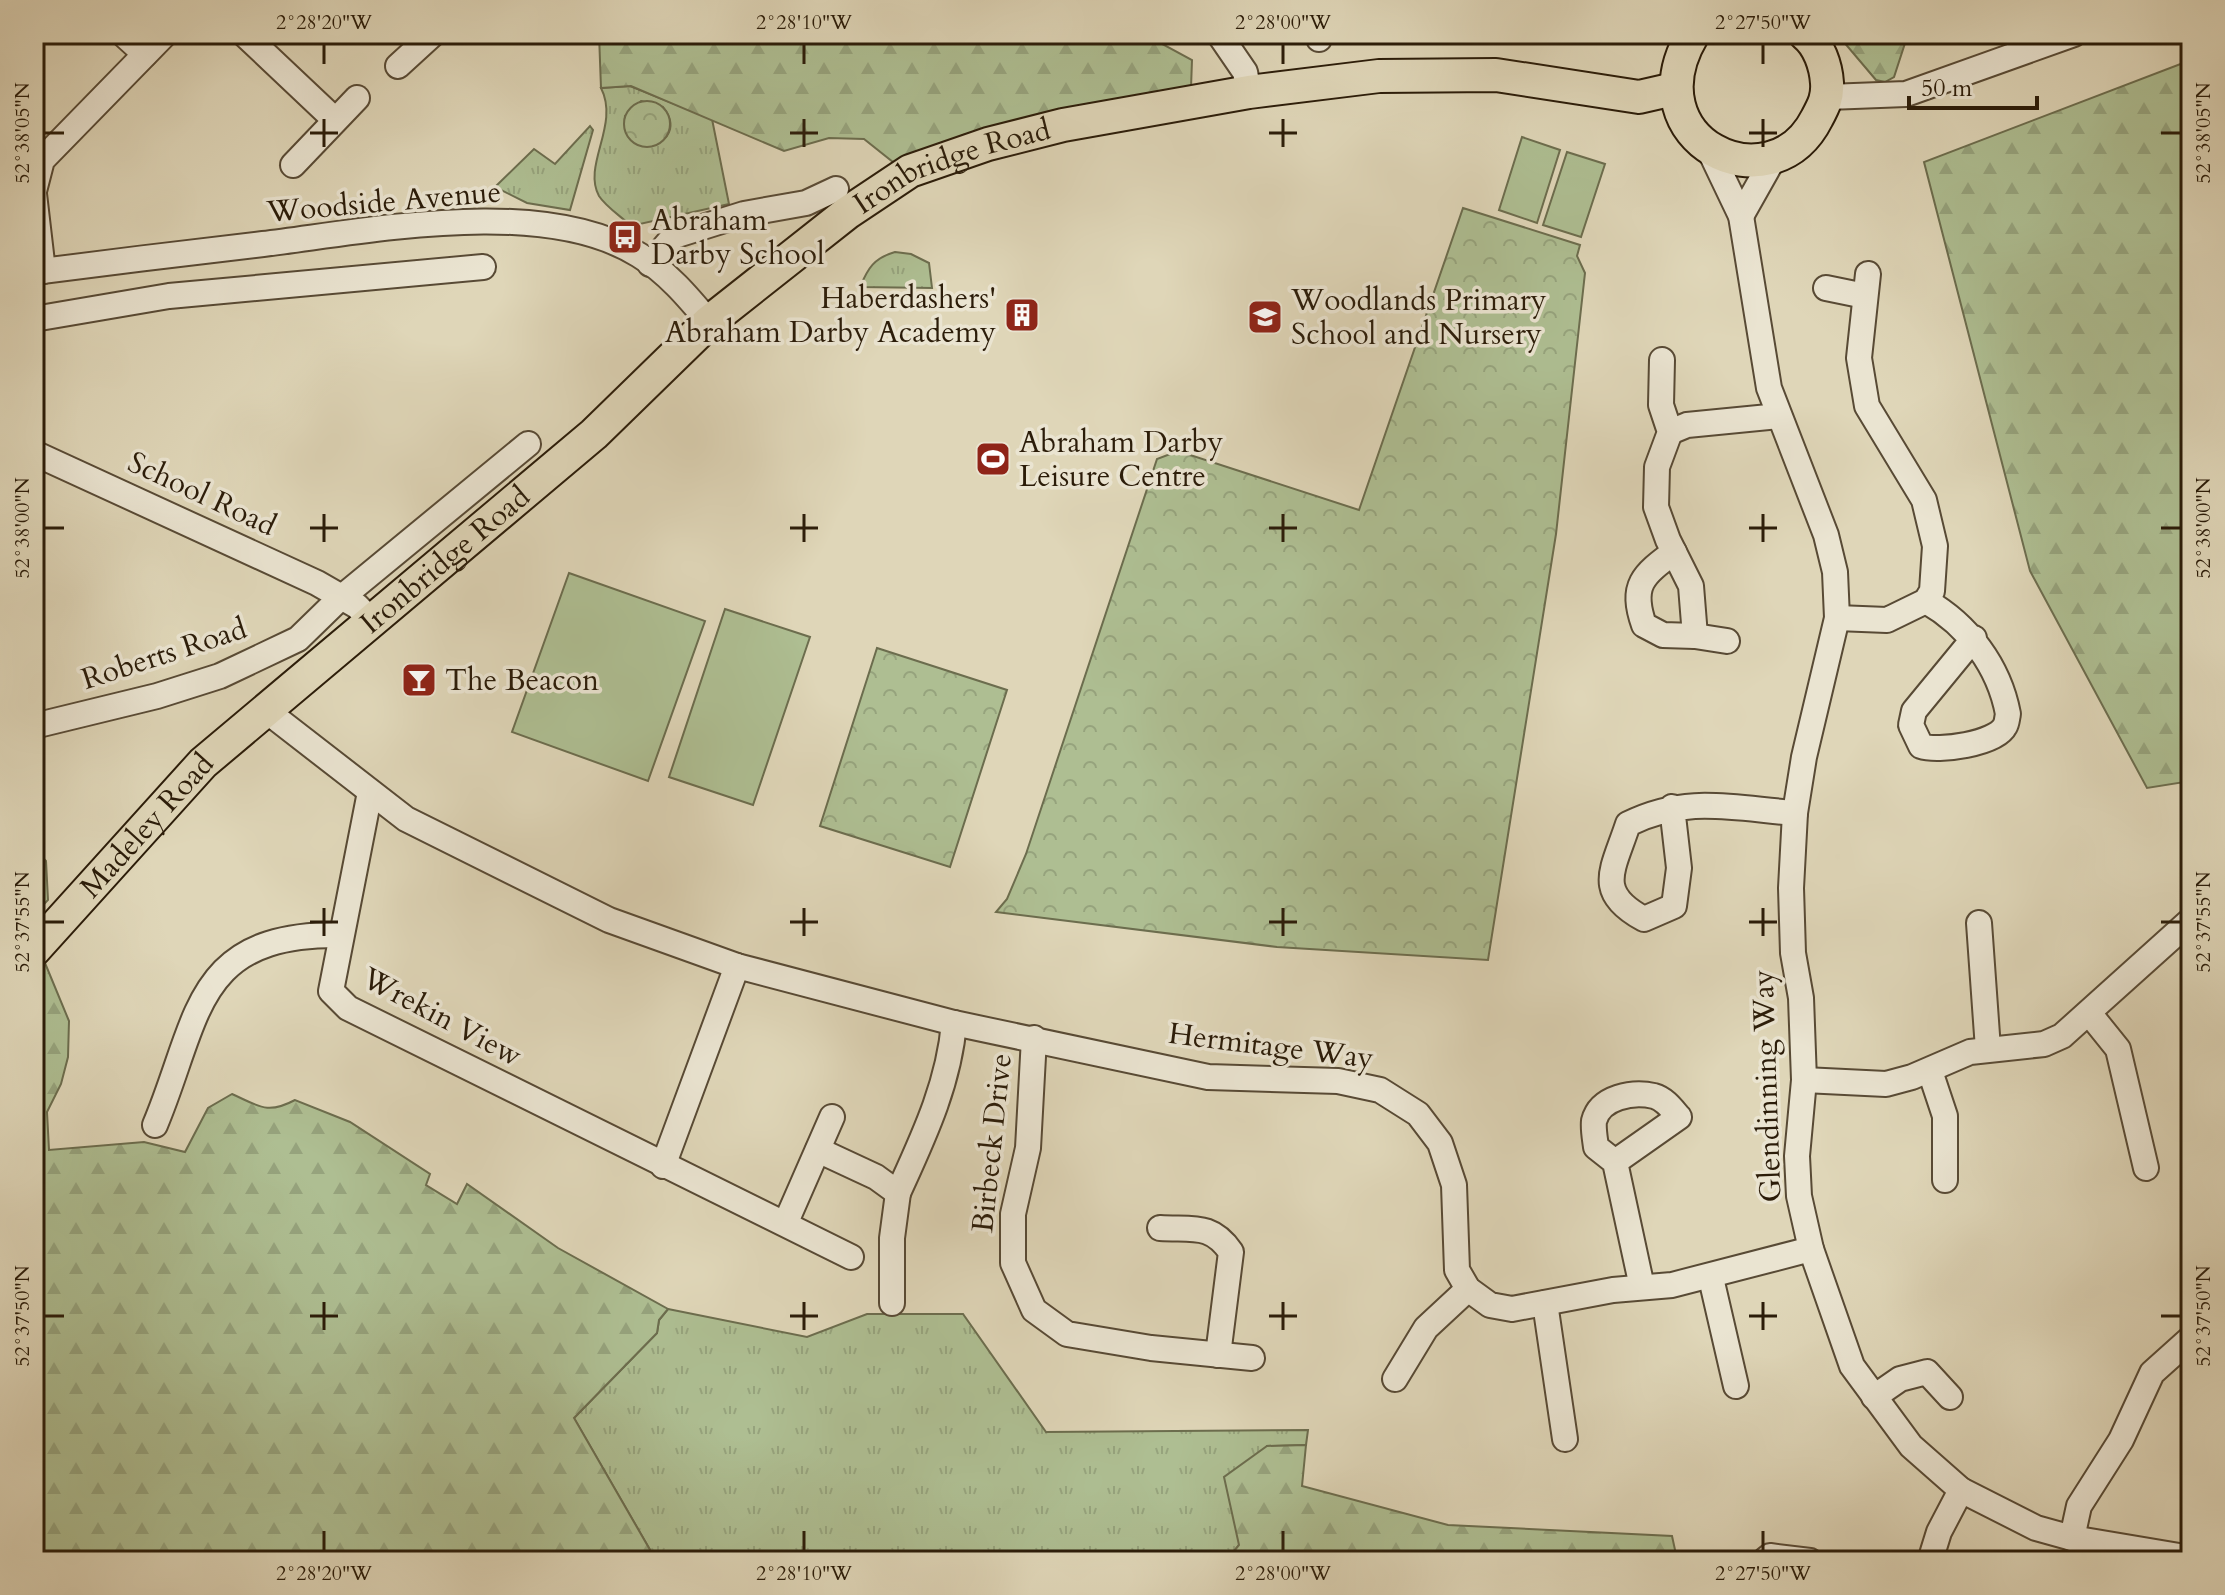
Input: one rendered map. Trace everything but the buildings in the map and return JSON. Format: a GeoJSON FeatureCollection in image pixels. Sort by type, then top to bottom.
{"type":"FeatureCollection","features":[{"type":"Feature","properties":{"kind":"main road"},"geometry":{"type":"LineString","coordinates":[[1693,34],[1679,58],[1674,89],[1685,124],[1708,147],[1726,157],[1757,161],[1789,151],[1808,135],[1828,97],[1826,73],[1814,41],[1805,34]]}},
{"type":"Feature","properties":{"kind":"main road","name":"Ironbridge Road"},"geometry":{"type":"LineString","coordinates":[[268,712],[370,619],[594,434],[709,322],[847,213],[910,171],[988,144],[1063,125],[1249,92],[1379,76],[1465,73],[1639,97],[1674,89]]}},
{"type":"Feature","properties":{"kind":"main road","name":"Madeley Road"},"geometry":{"type":"LineString","coordinates":[[34,950],[203,763],[268,712]]}},
{"type":"Feature","properties":{"kind":"street"},"geometry":{"type":"LineString","coordinates":[[123,34],[145,54]]}},
{"type":"Feature","properties":{"kind":"street"},"geometry":{"type":"LineString","coordinates":[[38,271],[34,177],[42,160],[165,34]]}},
{"type":"Feature","properties":{"kind":"street"},"geometry":{"type":"LineString","coordinates":[[244,34],[335,120]]}},
{"type":"Feature","properties":{"kind":"street"},"geometry":{"type":"LineString","coordinates":[[398,66],[433,34]]}},
{"type":"Feature","properties":{"kind":"street"},"geometry":{"type":"LineString","coordinates":[[1219,34],[1245,72],[1249,92]]}},
{"type":"Feature","properties":{"kind":"street"},"geometry":{"type":"LineString","coordinates":[[1828,97],[1906,94],[2074,34]]}},
{"type":"Feature","properties":{"kind":"street"},"geometry":{"type":"LineString","coordinates":[[293,165],[357,98]]}},
{"type":"Feature","properties":{"kind":"street","name":"Glendinning Way"},"geometry":{"type":"LineString","coordinates":[[1708,147],[1741,216],[1769,388],[1826,535],[1835,572],[1837,618],[1795,813],[1791,901],[1793,953],[1801,998],[1804,1080],[1797,1156],[1799,1196],[1811,1249],[1852,1366],[1911,1446],[1961,1490],[2036,1528],[2072,1538],[2180,1558]]}},
{"type":"Feature","properties":{"kind":"street"},"geometry":{"type":"LineString","coordinates":[[1741,216],[1776,154]]}},
{"type":"Feature","properties":{"kind":"street"},"geometry":{"type":"LineString","coordinates":[[650,264],[674,236],[763,221],[836,189]]}},
{"type":"Feature","properties":{"kind":"street","name":"Woodside Avenue"},"geometry":{"type":"LineString","coordinates":[[38,271],[402,227],[489,221],[533,224],[587,235],[638,254],[682,289],[709,322]]}},
{"type":"Feature","properties":{"kind":"street"},"geometry":{"type":"LineString","coordinates":[[162,256],[169,296]]}},
{"type":"Feature","properties":{"kind":"street"},"geometry":{"type":"LineString","coordinates":[[34,319],[169,296],[483,267]]}},
{"type":"Feature","properties":{"kind":"street"},"geometry":{"type":"LineString","coordinates":[[1826,288],[1866,285],[1859,358],[1867,406],[1924,500],[1935,546],[1932,591],[1926,601],[1887,620],[1837,618]]}},
{"type":"Feature","properties":{"kind":"street"},"geometry":{"type":"LineString","coordinates":[[1662,360],[1661,405],[1670,432],[1657,467],[1656,507],[1691,586],[1695,636]]}},
{"type":"Feature","properties":{"kind":"street"},"geometry":{"type":"LineString","coordinates":[[1670,432],[1687,425],[1779,416]]}},
{"type":"Feature","properties":{"kind":"street"},"geometry":{"type":"LineString","coordinates":[[342,597],[528,444]]}},
{"type":"Feature","properties":{"kind":"street","name":"School Road"},"geometry":{"type":"LineString","coordinates":[[34,453],[223,537],[342,597],[370,619]]}},
{"type":"Feature","properties":{"kind":"street"},"geometry":{"type":"LineString","coordinates":[[1674,552],[1644,575],[1636,602],[1644,625],[1663,635],[1727,641]]}},
{"type":"Feature","properties":{"kind":"street","name":"Roberts Road"},"geometry":{"type":"LineString","coordinates":[[34,726],[157,696],[260,659],[298,639],[342,597]]}},
{"type":"Feature","properties":{"kind":"street"},"geometry":{"type":"LineString","coordinates":[[1926,601],[1959,622],[1974,638],[2006,703],[2005,726],[1998,734],[1948,750],[1921,746],[1911,725],[1914,711],[1974,638]]}},
{"type":"Feature","properties":{"kind":"street"},"geometry":{"type":"LineString","coordinates":[[268,712],[406,819],[609,920],[737,966],[954,1023],[952,1055],[936,1105],[898,1193],[892,1238],[892,1303]]}},
{"type":"Feature","properties":{"kind":"street","name":"Wrekin View"},"geometry":{"type":"LineString","coordinates":[[370,792],[331,991],[348,1008],[663,1166],[786,1222],[851,1257]]}},
{"type":"Feature","properties":{"kind":"street"},"geometry":{"type":"LineString","coordinates":[[1672,807],[1686,804],[1795,813]]}},
{"type":"Feature","properties":{"kind":"street"},"geometry":{"type":"LineString","coordinates":[[1804,1080],[1886,1084],[1930,1071],[1970,1052],[2044,1044],[2062,1036],[2191,920]]}},
{"type":"Feature","properties":{"kind":"street"},"geometry":{"type":"LineString","coordinates":[[1979,923],[1988,1049]]}},
{"type":"Feature","properties":{"kind":"street"},"geometry":{"type":"LineString","coordinates":[[155,1125],[179,1054],[215,976],[249,953],[303,934],[341,935]]}},
{"type":"Feature","properties":{"kind":"street"},"geometry":{"type":"LineString","coordinates":[[663,1166],[737,966]]}},
{"type":"Feature","properties":{"kind":"street"},"geometry":{"type":"LineString","coordinates":[[2089,1013],[2118,1049],[2146,1168]]}},
{"type":"Feature","properties":{"kind":"street","name":"Hermitage Way"},"geometry":{"type":"LineString","coordinates":[[954,1023],[1208,1077],[1359,1084],[1400,1101],[1428,1124],[1445,1154],[1454,1185],[1455,1263],[1468,1289]]}},
{"type":"Feature","properties":{"kind":"street","name":"Birbeck Drive"},"geometry":{"type":"LineString","coordinates":[[1034,1038],[1031,1122],[1013,1214],[1013,1263],[1034,1310],[1067,1334],[1252,1358]]}},
{"type":"Feature","properties":{"kind":"street"},"geometry":{"type":"LineString","coordinates":[[1930,1071],[1945,1116],[1945,1180]]}},
{"type":"Feature","properties":{"kind":"street"},"geometry":{"type":"LineString","coordinates":[[786,1222],[832,1117]]}},
{"type":"Feature","properties":{"kind":"street"},"geometry":{"type":"LineString","coordinates":[[818,1150],[876,1177],[898,1193]]}},
{"type":"Feature","properties":{"kind":"street"},"geometry":{"type":"LineString","coordinates":[[1615,1162],[1642,1287]]}},
{"type":"Feature","properties":{"kind":"street"},"geometry":{"type":"LineString","coordinates":[[1160,1228],[1203,1230],[1220,1235],[1231,1252],[1232,1269],[1223,1302],[1218,1355]]}},
{"type":"Feature","properties":{"kind":"street"},"geometry":{"type":"LineString","coordinates":[[1395,1379],[1426,1328],[1468,1289],[1480,1300],[1501,1308],[1545,1303],[1711,1278],[1811,1249]]}},
{"type":"Feature","properties":{"kind":"street"},"geometry":{"type":"LineString","coordinates":[[1711,1278],[1736,1386]]}},
{"type":"Feature","properties":{"kind":"street"},"geometry":{"type":"LineString","coordinates":[[1545,1303],[1565,1439]]}},
{"type":"Feature","properties":{"kind":"street"},"geometry":{"type":"LineString","coordinates":[[2072,1538],[2079,1506],[2121,1440],[2152,1373],[2191,1338]]}},
{"type":"Feature","properties":{"kind":"street"},"geometry":{"type":"LineString","coordinates":[[1874,1397],[1900,1379],[1927,1372],[1950,1397]]}},
{"type":"Feature","properties":{"kind":"street"},"geometry":{"type":"LineString","coordinates":[[1930,1561],[1939,1532],[1961,1490]]}},
{"type":"Feature","properties":{"kind":"street"},"geometry":{"type":"LineString","coordinates":[[1765,1560],[1770,1556],[1810,1561]]}},
{"type":"Feature","properties":{"kind":"green space"},"geometry":{"type":"Polygon","coordinates":[[[599,34],[1144,34],[1192,60],[1191,88],[1069,109],[963,135],[898,166],[864,139],[829,138],[784,151],[631,86],[601,88],[599,34]]]}},
{"type":"Feature","properties":{"kind":"green space"},"geometry":{"type":"Polygon","coordinates":[[[1837,34],[1908,34],[1894,77],[1885,82],[1876,80],[1837,34]]]}},
{"type":"Feature","properties":{"kind":"green space"},"geometry":{"type":"Polygon","coordinates":[[[2191,60],[2191,781],[2147,788],[2030,571],[1924,162],[2191,60]]]}},
{"type":"Feature","properties":{"kind":"green space"},"geometry":{"type":"Polygon","coordinates":[[[630,86],[712,119],[729,204],[631,226],[610,208],[599,196],[595,184],[606,116],[606,102],[601,88],[630,86]],[[641,101],[625,116],[626,131],[632,141],[642,145],[663,140],[669,132],[670,121],[663,107],[641,101]]]}},
{"type":"Feature","properties":{"kind":"green space"},"geometry":{"type":"Polygon","coordinates":[[[647,101],[663,108],[670,124],[663,140],[647,147],[631,140],[624,124],[631,108],[647,101]]]}},
{"type":"Feature","properties":{"kind":"green space"},"geometry":{"type":"Polygon","coordinates":[[[590,126],[593,130],[570,210],[527,203],[495,187],[534,149],[555,164],[590,126]]]}},
{"type":"Feature","properties":{"kind":"green space"},"geometry":{"type":"Polygon","coordinates":[[[1522,137],[1560,150],[1537,223],[1499,210],[1522,137]]]}},
{"type":"Feature","properties":{"kind":"green space"},"geometry":{"type":"Polygon","coordinates":[[[1567,152],[1605,164],[1581,237],[1543,225],[1567,152]]]}},
{"type":"Feature","properties":{"kind":"green space"},"geometry":{"type":"Polygon","coordinates":[[[1463,208],[1580,245],[1577,256],[1585,273],[1556,534],[1488,960],[1277,947],[996,912],[1007,899],[1026,854],[1157,459],[1178,451],[1359,510],[1463,208]]]}},
{"type":"Feature","properties":{"kind":"green space"},"geometry":{"type":"Polygon","coordinates":[[[895,252],[911,254],[929,263],[932,288],[860,287],[873,265],[895,252]]]}},
{"type":"Feature","properties":{"kind":"green space"},"geometry":{"type":"Polygon","coordinates":[[[569,573],[705,621],[648,781],[512,732],[569,573]]]}},
{"type":"Feature","properties":{"kind":"green space"},"geometry":{"type":"Polygon","coordinates":[[[725,609],[810,637],[753,805],[669,777],[725,609]]]}},
{"type":"Feature","properties":{"kind":"green space"},"geometry":{"type":"Polygon","coordinates":[[[877,648],[1007,690],[950,867],[820,826],[877,648]]]}},
{"type":"Feature","properties":{"kind":"green space"},"geometry":{"type":"Polygon","coordinates":[[[34,849],[46,861],[48,900],[34,915],[34,849]]]}},
{"type":"Feature","properties":{"kind":"green space"},"geometry":{"type":"Polygon","coordinates":[[[45,963],[69,1021],[68,1057],[61,1084],[47,1112],[49,1150],[144,1142],[185,1152],[208,1108],[232,1094],[270,1108],[295,1100],[350,1122],[430,1174],[426,1185],[457,1204],[467,1184],[558,1248],[668,1309],[659,1320],[657,1333],[574,1418],[653,1555],[663,1561],[34,1561],[34,975],[45,963]]]}},
{"type":"Feature","properties":{"kind":"green space"},"geometry":{"type":"Polygon","coordinates":[[[668,1309],[807,1337],[867,1314],[963,1314],[1046,1432],[1308,1430],[1306,1445],[1267,1446],[1239,1545],[1226,1561],[663,1561],[653,1555],[574,1418],[657,1333],[659,1320],[668,1309]]]}},
{"type":"Feature","properties":{"kind":"green space"},"geometry":{"type":"Polygon","coordinates":[[[1306,1445],[1302,1486],[1448,1525],[1672,1536],[1677,1559],[1684,1561],[1226,1561],[1239,1545],[1224,1477],[1267,1446],[1306,1445]]]}},
{"type":"Feature","properties":{"kind":"place","name":"Abraham Darby School"},"geometry":{"type":"Point","coordinates":[625,237]}},
{"type":"Feature","properties":{"kind":"place","name":"Haberdashers' Abraham Darby Academy"},"geometry":{"type":"Point","coordinates":[1022,315]}},
{"type":"Feature","properties":{"kind":"place","name":"Woodlands Primary School and Nursery"},"geometry":{"type":"Point","coordinates":[1265,317]}},
{"type":"Feature","properties":{"kind":"place","name":"Abraham Darby Leisure Centre"},"geometry":{"type":"Point","coordinates":[993,459]}},
{"type":"Feature","properties":{"kind":"place","name":"The Beacon"},"geometry":{"type":"Point","coordinates":[419,680]}}]}
